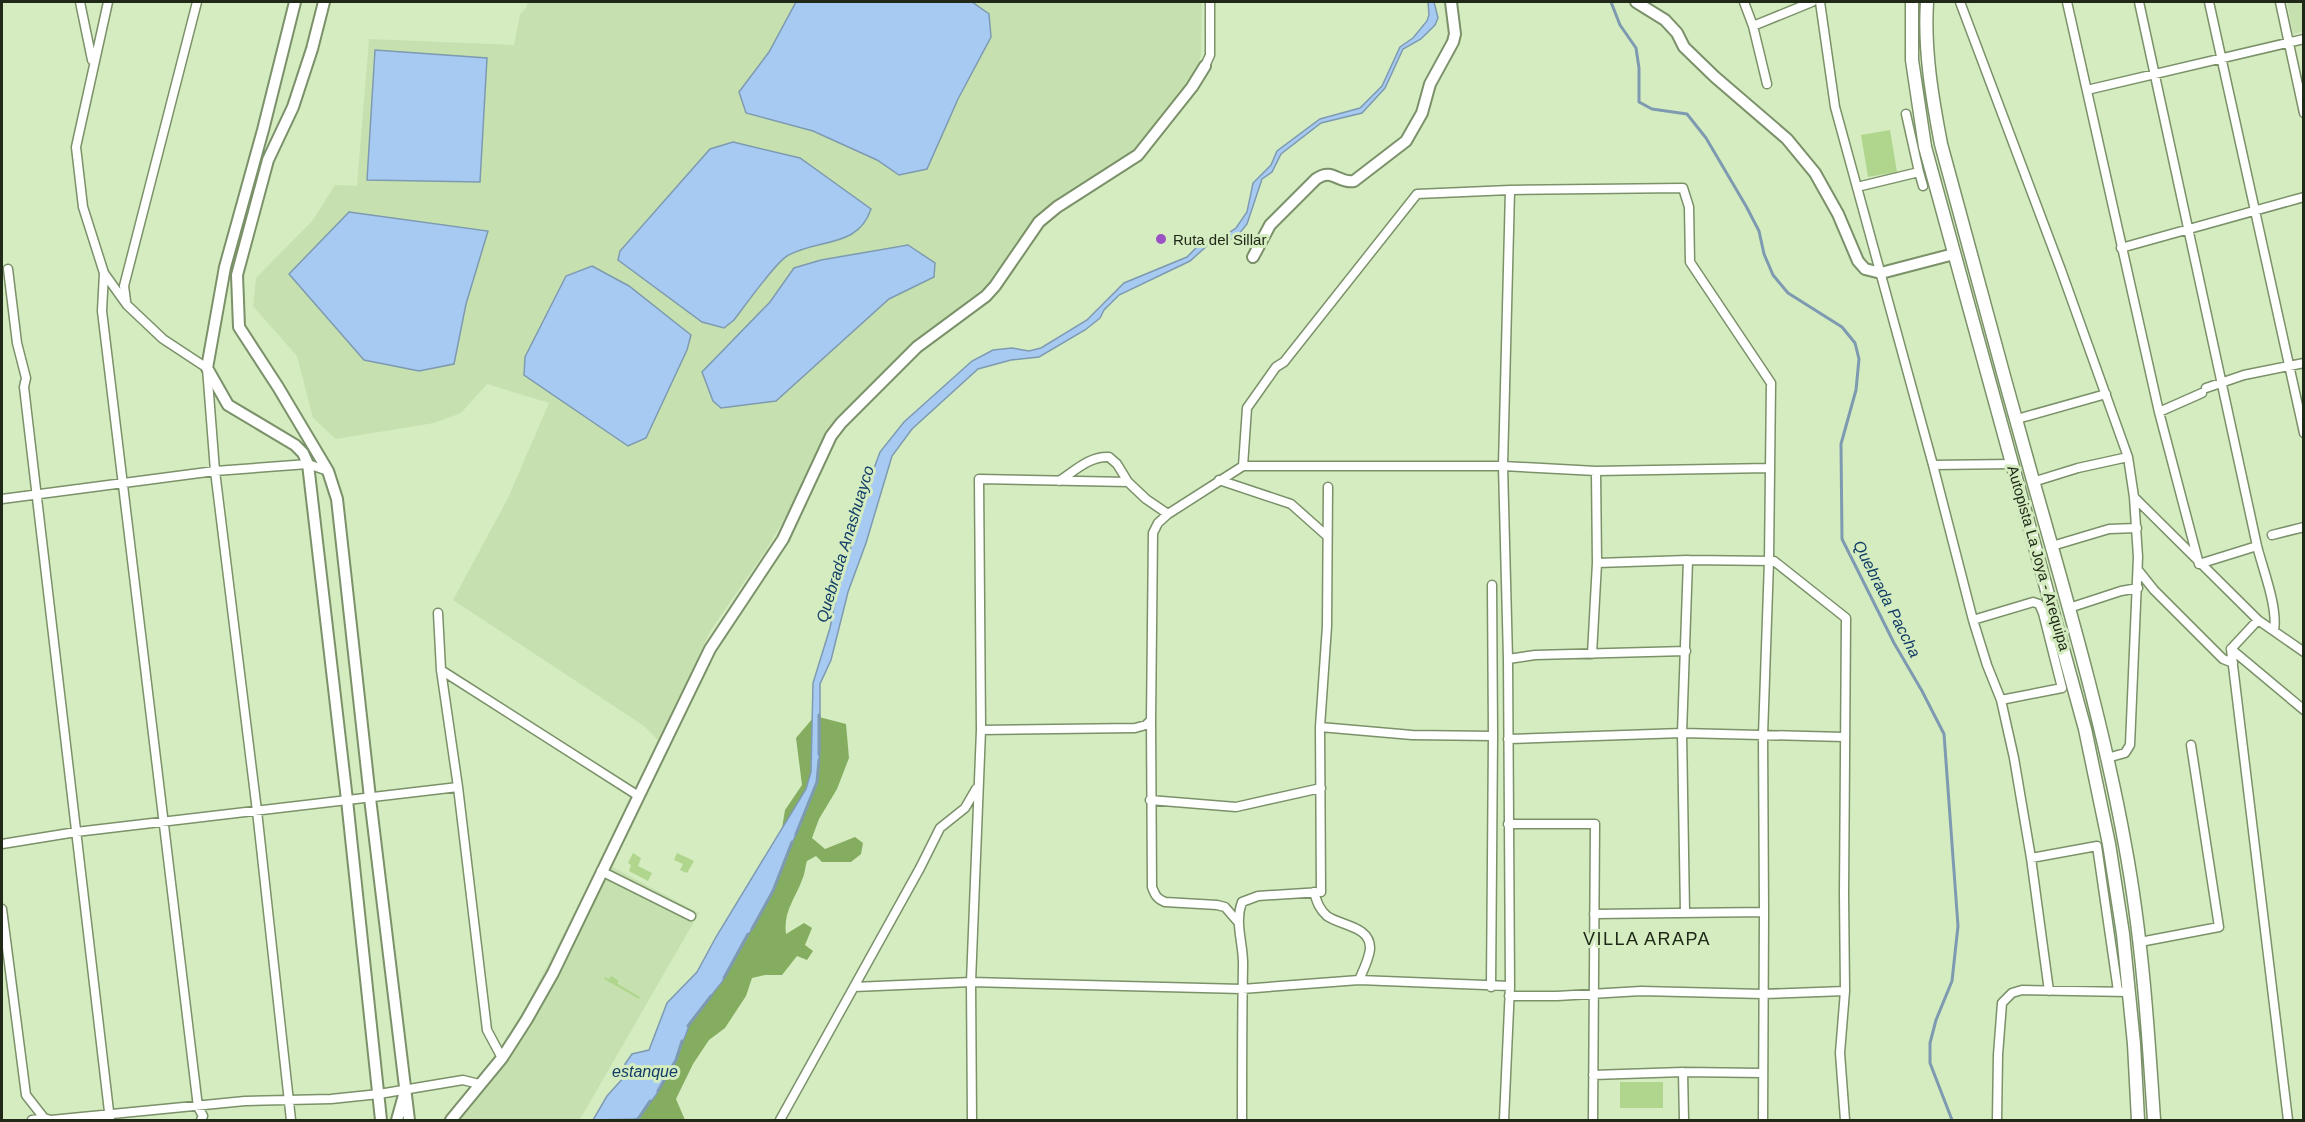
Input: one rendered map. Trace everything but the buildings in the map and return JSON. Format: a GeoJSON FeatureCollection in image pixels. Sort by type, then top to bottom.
{"type":"FeatureCollection","features":[{"type":"Feature","properties":{"kind":"main road","name":"Autopista La Joya - Arequipa"},"geometry":{"type":"LineString","coordinates":[[1912,2],[1912,60],[1925,147],[2013,464],[2048,612],[2080,709],[2104,817],[2123,934],[2123,991],[2138,1120]]}},
{"type":"Feature","properties":{"kind":"main road","name":"Autopista La Joya - Arequipa"},"geometry":{"type":"LineString","coordinates":[[1927,2],[1926,35],[1931,91],[1941,144],[2069,608],[2107,759],[2125,847],[2140,942],[2154,1120]]}},
{"type":"Feature","properties":{"kind":"street"},"geometry":{"type":"LineString","coordinates":[[80,2],[93,63]]}},
{"type":"Feature","properties":{"kind":"street"},"geometry":{"type":"LineString","coordinates":[[108,2],[76,147],[83,207],[104,273],[127,305],[163,339],[207,368],[228,405],[295,445],[303,453],[308,464],[381,1120]]}},
{"type":"Feature","properties":{"kind":"street"},"geometry":{"type":"LineString","coordinates":[[127,305],[124,286],[197,2]]}},
{"type":"Feature","properties":{"kind":"street"},"geometry":{"type":"LineString","coordinates":[[291,1120],[257,811],[215,471],[207,368],[225,267],[295,2]]}},
{"type":"Feature","properties":{"kind":"street"},"geometry":{"type":"LineString","coordinates":[[324,2],[293,107],[268,160],[237,275],[238,327],[278,387],[328,471],[337,499],[409,1120]]}},
{"type":"Feature","properties":{"kind":"street"},"geometry":{"type":"LineString","coordinates":[[451,1120],[502,1058],[553,973],[637,795],[710,649],[783,539],[831,436],[841,423],[917,347],[986,296],[1039,222],[1057,207],[1138,155],[1192,87],[1205,66],[1210,55],[1210,2]]}},
{"type":"Feature","properties":{"kind":"street"},"geometry":{"type":"LineString","coordinates":[[1253,257],[1270,225],[1316,179],[1330,174],[1347,182],[1354,181],[1406,141],[1422,113],[1430,84],[1453,42],[1455,34],[1451,2]]}},
{"type":"Feature","properties":{"kind":"street"},"geometry":{"type":"LineString","coordinates":[[1635,2],[1665,20],[1677,33],[1684,47],[1787,139],[1815,173],[1838,214],[1858,261],[1866,269],[1881,273],[1954,254]]}},
{"type":"Feature","properties":{"kind":"street"},"geometry":{"type":"LineString","coordinates":[[1744,2],[1753,26],[1767,84]]}},
{"type":"Feature","properties":{"kind":"street"},"geometry":{"type":"LineString","coordinates":[[1753,26],[1812,2]]}},
{"type":"Feature","properties":{"kind":"street"},"geometry":{"type":"LineString","coordinates":[[1820,2],[1835,107],[1973,620],[2001,700],[2014,758],[2031,858],[2049,991]]}},
{"type":"Feature","properties":{"kind":"street"},"geometry":{"type":"LineString","coordinates":[[1960,2],[2128,457],[2137,528],[2138,570],[2130,745],[2125,753],[2107,759]]}},
{"type":"Feature","properties":{"kind":"street"},"geometry":{"type":"LineString","coordinates":[[2067,2],[2159,412],[2199,564]]}},
{"type":"Feature","properties":{"kind":"street"},"geometry":{"type":"LineString","coordinates":[[2139,2],[2257,546],[2273,610],[2274,631]]}},
{"type":"Feature","properties":{"kind":"street"},"geometry":{"type":"LineString","coordinates":[[2209,2],[2304,433]]}},
{"type":"Feature","properties":{"kind":"street"},"geometry":{"type":"LineString","coordinates":[[2280,2],[2303,109]]}},
{"type":"Feature","properties":{"kind":"street"},"geometry":{"type":"LineString","coordinates":[[2087,90],[2304,39]]}},
{"type":"Feature","properties":{"kind":"street"},"geometry":{"type":"LineString","coordinates":[[1906,114],[1923,186]]}},
{"type":"Feature","properties":{"kind":"street"},"geometry":{"type":"LineString","coordinates":[[1857,187],[1919,172]]}},
{"type":"Feature","properties":{"kind":"street"},"geometry":{"type":"LineString","coordinates":[[1243,466],[1247,408],[1276,367],[1284,362],[1417,194],[1510,190],[1683,188],[1689,207],[1690,262],[1771,383],[1769,561],[1762,735],[1763,1120]]}},
{"type":"Feature","properties":{"kind":"street"},"geometry":{"type":"LineString","coordinates":[[1504,1120],[1509,991],[1508,659],[1503,466],[1510,190]]}},
{"type":"Feature","properties":{"kind":"street"},"geometry":{"type":"LineString","coordinates":[[2121,248],[2304,197]]}},
{"type":"Feature","properties":{"kind":"street"},"geometry":{"type":"LineString","coordinates":[[8,269],[17,343],[26,378],[24,387],[109,1118]]}},
{"type":"Feature","properties":{"kind":"street"},"geometry":{"type":"LineString","coordinates":[[104,273],[102,311],[201,1120]]}},
{"type":"Feature","properties":{"kind":"street"},"geometry":{"type":"LineString","coordinates":[[2159,412],[2223,382],[2304,363]]}},
{"type":"Feature","properties":{"kind":"street"},"geometry":{"type":"LineString","coordinates":[[2016,419],[2106,394]]}},
{"type":"Feature","properties":{"kind":"street"},"geometry":{"type":"LineString","coordinates":[[1058,482],[1081,465],[1101,456],[1110,457],[1128,482],[1146,499],[1168,513]]}},
{"type":"Feature","properties":{"kind":"street"},"geometry":{"type":"LineString","coordinates":[[2034,482],[2078,468],[2128,457]]}},
{"type":"Feature","properties":{"kind":"street"},"geometry":{"type":"LineString","coordinates":[[2,499],[215,471],[308,464],[328,471]]}},
{"type":"Feature","properties":{"kind":"street"},"geometry":{"type":"LineString","coordinates":[[1933,465],[2013,464]]}},
{"type":"Feature","properties":{"kind":"street"},"geometry":{"type":"LineString","coordinates":[[1238,922],[1225,907],[1158,900],[1152,887],[1150,800],[1153,533],[1158,523],[1168,513],[1243,466],[1503,466],[1596,471],[1770,468]]}},
{"type":"Feature","properties":{"kind":"street"},"geometry":{"type":"LineString","coordinates":[[1592,654],[1597,563],[1596,471]]}},
{"type":"Feature","properties":{"kind":"street"},"geometry":{"type":"LineString","coordinates":[[972,1120],[971,982],[981,730],[979,478],[1058,482],[1128,482]]}},
{"type":"Feature","properties":{"kind":"street"},"geometry":{"type":"LineString","coordinates":[[1219,480],[1291,504],[1327,536]]}},
{"type":"Feature","properties":{"kind":"street"},"geometry":{"type":"LineString","coordinates":[[1242,1120],[1244,964],[1238,922],[1242,903],[1248,898],[1258,896],[1321,892],[1320,727],[1327,626],[1328,487]]}},
{"type":"Feature","properties":{"kind":"street"},"geometry":{"type":"LineString","coordinates":[[2134,497],[2258,620],[2304,652]]}},
{"type":"Feature","properties":{"kind":"street"},"geometry":{"type":"LineString","coordinates":[[2272,535],[2304,527]]}},
{"type":"Feature","properties":{"kind":"street"},"geometry":{"type":"LineString","coordinates":[[2052,546],[2109,530],[2137,528]]}},
{"type":"Feature","properties":{"kind":"street"},"geometry":{"type":"LineString","coordinates":[[2199,564],[2257,546]]}},
{"type":"Feature","properties":{"kind":"street"},"geometry":{"type":"LineString","coordinates":[[1597,563],[1688,560],[1774,561],[1846,618],[1845,991],[1840,1053],[1845,1120]]}},
{"type":"Feature","properties":{"kind":"street"},"geometry":{"type":"LineString","coordinates":[[1684,913],[1682,733],[1688,560]]}},
{"type":"Feature","properties":{"kind":"street"},"geometry":{"type":"LineString","coordinates":[[2138,570],[2154,590],[2223,659],[2233,663]]}},
{"type":"Feature","properties":{"kind":"street"},"geometry":{"type":"LineString","coordinates":[[1491,987],[1492,585]]}},
{"type":"Feature","properties":{"kind":"street"},"geometry":{"type":"LineString","coordinates":[[2069,608],[2138,588]]}},
{"type":"Feature","properties":{"kind":"street"},"geometry":{"type":"LineString","coordinates":[[1973,620],[2033,602],[2048,612],[2062,688],[2001,700]]}},
{"type":"Feature","properties":{"kind":"street"},"geometry":{"type":"LineString","coordinates":[[438,613],[441,670],[458,787],[487,1030],[502,1058]]}},
{"type":"Feature","properties":{"kind":"street"},"geometry":{"type":"LineString","coordinates":[[2231,649],[2258,620]]}},
{"type":"Feature","properties":{"kind":"street"},"geometry":{"type":"LineString","coordinates":[[2231,649],[2288,1120]]}},
{"type":"Feature","properties":{"kind":"street"},"geometry":{"type":"LineString","coordinates":[[2231,649],[2304,710]]}},
{"type":"Feature","properties":{"kind":"street"},"geometry":{"type":"LineString","coordinates":[[1508,659],[1535,655],[1686,651]]}},
{"type":"Feature","properties":{"kind":"street"},"geometry":{"type":"LineString","coordinates":[[441,670],[637,795]]}},
{"type":"Feature","properties":{"kind":"street"},"geometry":{"type":"LineString","coordinates":[[981,730],[1135,728],[1146,725],[1151,720]]}},
{"type":"Feature","properties":{"kind":"street"},"geometry":{"type":"LineString","coordinates":[[1320,727],[1412,735],[1493,736]]}},
{"type":"Feature","properties":{"kind":"street"},"geometry":{"type":"LineString","coordinates":[[1508,739],[1682,733],[1844,737]]}},
{"type":"Feature","properties":{"kind":"street"},"geometry":{"type":"LineString","coordinates":[[2140,942],[2219,927],[2190,745]]}},
{"type":"Feature","properties":{"kind":"street"},"geometry":{"type":"LineString","coordinates":[[780,1120],[940,828],[965,808],[978,786]]}},
{"type":"Feature","properties":{"kind":"street"},"geometry":{"type":"LineString","coordinates":[[2,844],[76,832],[458,787]]}},
{"type":"Feature","properties":{"kind":"street"},"geometry":{"type":"LineString","coordinates":[[1150,800],[1236,807],[1322,788]]}},
{"type":"Feature","properties":{"kind":"street"},"geometry":{"type":"LineString","coordinates":[[1508,824],[1595,824],[1593,1120]]}},
{"type":"Feature","properties":{"kind":"street"},"geometry":{"type":"LineString","coordinates":[[1997,1120],[2002,1003],[2012,993],[2022,990],[2123,991],[2097,846],[2031,858]]}},
{"type":"Feature","properties":{"kind":"street"},"geometry":{"type":"LineString","coordinates":[[601,871],[691,916]]}},
{"type":"Feature","properties":{"kind":"street"},"geometry":{"type":"LineString","coordinates":[[1314,891],[1318,906],[1328,916],[1365,934],[1370,949],[1359,980]]}},
{"type":"Feature","properties":{"kind":"street"},"geometry":{"type":"LineString","coordinates":[[2,909],[26,1095],[44,1118]]}},
{"type":"Feature","properties":{"kind":"street"},"geometry":{"type":"LineString","coordinates":[[1594,914],[1764,912]]}},
{"type":"Feature","properties":{"kind":"street"},"geometry":{"type":"LineString","coordinates":[[854,987],[971,982],[1242,989],[1359,980],[1491,987],[1509,991],[1594,994],[1641,991],[1763,994],[1845,991]]}},
{"type":"Feature","properties":{"kind":"street"},"geometry":{"type":"LineString","coordinates":[[1593,1075],[1683,1072],[1762,1073]]}},
{"type":"Feature","properties":{"kind":"street"},"geometry":{"type":"LineString","coordinates":[[1683,1072],[1684,1120]]}},
{"type":"Feature","properties":{"kind":"street"},"geometry":{"type":"LineString","coordinates":[[32,1120],[109,1118],[245,1101],[331,1099],[379,1094],[463,1080],[479,1084]]}},
{"type":"Feature","properties":{"kind":"street"},"geometry":{"type":"LineString","coordinates":[[397,1120],[406,1089]]}},
{"type":"Feature","properties":{"kind":"shaded area"},"geometry":{"type":"Polygon","coordinates":[[[528,2],[1202,2],[1201,55],[1195,77],[1161,117],[1144,143],[1039,212],[987,286],[909,346],[825,435],[789,511],[766,550],[711,630],[659,741],[644,726],[453,600],[508,498],[549,403],[487,384],[461,413],[434,423],[336,439],[313,418],[297,356],[253,306],[256,278],[313,220],[335,185],[357,186],[369,39],[514,45],[520,14],[528,2]]]}},
{"type":"Feature","properties":{"kind":"shaded area"},"geometry":{"type":"Polygon","coordinates":[[[2287,2],[2303,2],[2303,32],[2293,34],[2287,2]]]}},
{"type":"Feature","properties":{"kind":"shaded area"},"geometry":{"type":"Polygon","coordinates":[[[1890,130],[1897,172],[1868,177],[1861,135],[1890,130]]]}},
{"type":"Feature","properties":{"kind":"shaded area"},"geometry":{"type":"Polygon","coordinates":[[[819,717],[846,724],[849,758],[837,789],[819,819],[812,838],[825,849],[855,837],[863,843],[861,854],[851,862],[822,862],[816,856],[807,861],[803,878],[788,912],[786,934],[804,923],[812,928],[805,945],[813,951],[807,960],[797,956],[782,975],[752,978],[746,996],[725,1028],[709,1040],[693,1064],[676,1099],[685,1120],[635,1120],[656,1095],[676,1060],[691,1021],[722,982],[773,891],[817,782],[820,749],[819,717]]]}},
{"type":"Feature","properties":{"kind":"shaded area"},"geometry":{"type":"Polygon","coordinates":[[[813,718],[811,772],[806,789],[782,828],[785,810],[802,785],[796,738],[813,718]]]}},
{"type":"Feature","properties":{"kind":"shaded area"},"geometry":{"type":"Polygon","coordinates":[[[633,853],[641,858],[638,866],[652,873],[648,881],[629,871],[631,865],[628,863],[633,853]]]}},
{"type":"Feature","properties":{"kind":"shaded area"},"geometry":{"type":"Polygon","coordinates":[[[677,853],[694,861],[687,873],[680,870],[683,864],[674,860],[677,853]]]}},
{"type":"Feature","properties":{"kind":"shaded area"},"geometry":{"type":"Polygon","coordinates":[[[601,861],[699,913],[583,1114],[579,1120],[450,1120],[492,1063],[531,997],[601,861]]]}},
{"type":"Feature","properties":{"kind":"shaded area"},"geometry":{"type":"Polygon","coordinates":[[[611,976],[618,980],[618,984],[640,997],[639,999],[604,979],[605,977],[609,979],[611,976]]]}},
{"type":"Feature","properties":{"kind":"shaded area"},"geometry":{"type":"Polygon","coordinates":[[[1620,1082],[1663,1082],[1663,1108],[1620,1108],[1620,1082]]]}},
{"type":"Feature","properties":{"kind":"water"},"geometry":{"type":"Polygon","coordinates":[[[796,2],[972,2],[989,14],[991,37],[958,99],[927,169],[899,175],[877,160],[813,131],[746,113],[739,92],[769,52],[796,2]]]}},
{"type":"Feature","properties":{"kind":"water","name":"estanque"},"geometry":{"type":"Polygon","coordinates":[[[1428,2],[1434,2],[1438,18],[1435,25],[1421,39],[1403,49],[1385,88],[1362,113],[1321,123],[1281,154],[1272,172],[1262,179],[1247,224],[1239,234],[1231,239],[1208,245],[1190,261],[1119,295],[1104,310],[1100,318],[1085,330],[1039,357],[1011,360],[978,369],[912,429],[892,456],[866,543],[848,592],[831,660],[820,684],[820,749],[817,782],[773,891],[722,982],[691,1021],[676,1060],[656,1095],[638,1119],[593,1120],[607,1096],[625,1076],[625,1064],[632,1054],[649,1050],[667,1003],[697,972],[806,789],[811,772],[813,683],[830,628],[841,571],[854,540],[866,490],[880,452],[904,422],[972,361],[993,350],[1012,348],[1029,351],[1041,348],[1087,320],[1124,283],[1187,257],[1204,240],[1227,234],[1236,228],[1247,212],[1253,183],[1271,165],[1277,151],[1320,119],[1360,108],[1382,86],[1400,47],[1413,38],[1427,21],[1428,2]]]}},
{"type":"Feature","properties":{"kind":"water"},"geometry":{"type":"Polygon","coordinates":[[[375,50],[487,58],[480,182],[367,180],[375,50]]]}},
{"type":"Feature","properties":{"kind":"water"},"geometry":{"type":"Polygon","coordinates":[[[733,142],[800,158],[871,209],[865,222],[847,237],[799,250],[782,260],[734,320],[724,328],[702,322],[618,260],[620,251],[710,149],[733,142]]]}},
{"type":"Feature","properties":{"kind":"water"},"geometry":{"type":"Polygon","coordinates":[[[349,212],[488,231],[466,304],[454,364],[419,371],[364,360],[289,274],[349,212]]]}},
{"type":"Feature","properties":{"kind":"water"},"geometry":{"type":"Polygon","coordinates":[[[908,245],[935,263],[934,277],[889,299],[776,401],[721,408],[713,401],[702,372],[770,302],[794,268],[821,260],[908,245]]]}},
{"type":"Feature","properties":{"kind":"water"},"geometry":{"type":"Polygon","coordinates":[[[592,266],[629,286],[691,335],[687,350],[646,438],[628,446],[524,375],[525,357],[566,276],[592,266]]]}},
{"type":"Feature","properties":{"kind":"waterway","name":"Quebrada Paccha"},"geometry":{"type":"LineString","coordinates":[[1611,2],[1620,25],[1636,48],[1639,68],[1639,102],[1652,109],[1687,114],[1706,138],[1746,206],[1759,231],[1764,254],[1773,275],[1788,293],[1842,327],[1855,343],[1859,359],[1856,390],[1841,444],[1842,539],[1894,643],[1944,734],[1958,926],[1952,981],[1936,1020],[1930,1043],[1930,1063],[1952,1120]]}},
{"type":"Feature","properties":{"kind":"waterway","name":"Quebrada Anashuayco"},"geometry":{"type":"LineString","coordinates":[[819,715],[819,754]]}},
{"type":"Feature","properties":{"kind":"waterway","name":"Quebrada Anashuayco"},"geometry":{"type":"LineString","coordinates":[[796,834],[817,782],[819,760]]}},
{"type":"Feature","properties":{"kind":"waterway","name":"Quebrada Anashuayco"},"geometry":{"type":"LineString","coordinates":[[752,929],[773,891],[792,842]]}},
{"type":"Feature","properties":{"kind":"waterway","name":"Quebrada Anashuayco"},"geometry":{"type":"LineString","coordinates":[[724,978],[748,934]]}},
{"type":"Feature","properties":{"kind":"waterway","name":"Quebrada Anashuayco"},"geometry":{"type":"LineString","coordinates":[[688,1026],[711,996]]}},
{"type":"Feature","properties":{"kind":"waterway","name":"Quebrada Anashuayco"},"geometry":{"type":"LineString","coordinates":[[658,1091],[676,1060],[682,1041]]}},
{"type":"Feature","properties":{"kind":"waterway","name":"Quebrada Anashuayco"},"geometry":{"type":"LineString","coordinates":[[635,1120],[650,1101]]}},
{"type":"Feature","properties":{"kind":"place","name":"Ruta del Sillar"},"geometry":{"type":"Point","coordinates":[1161,239]}},
{"type":"Feature","properties":{"kind":"district","name":"VILLA ARAPA"},"geometry":{"type":"Point","coordinates":[1647,939]}}]}
